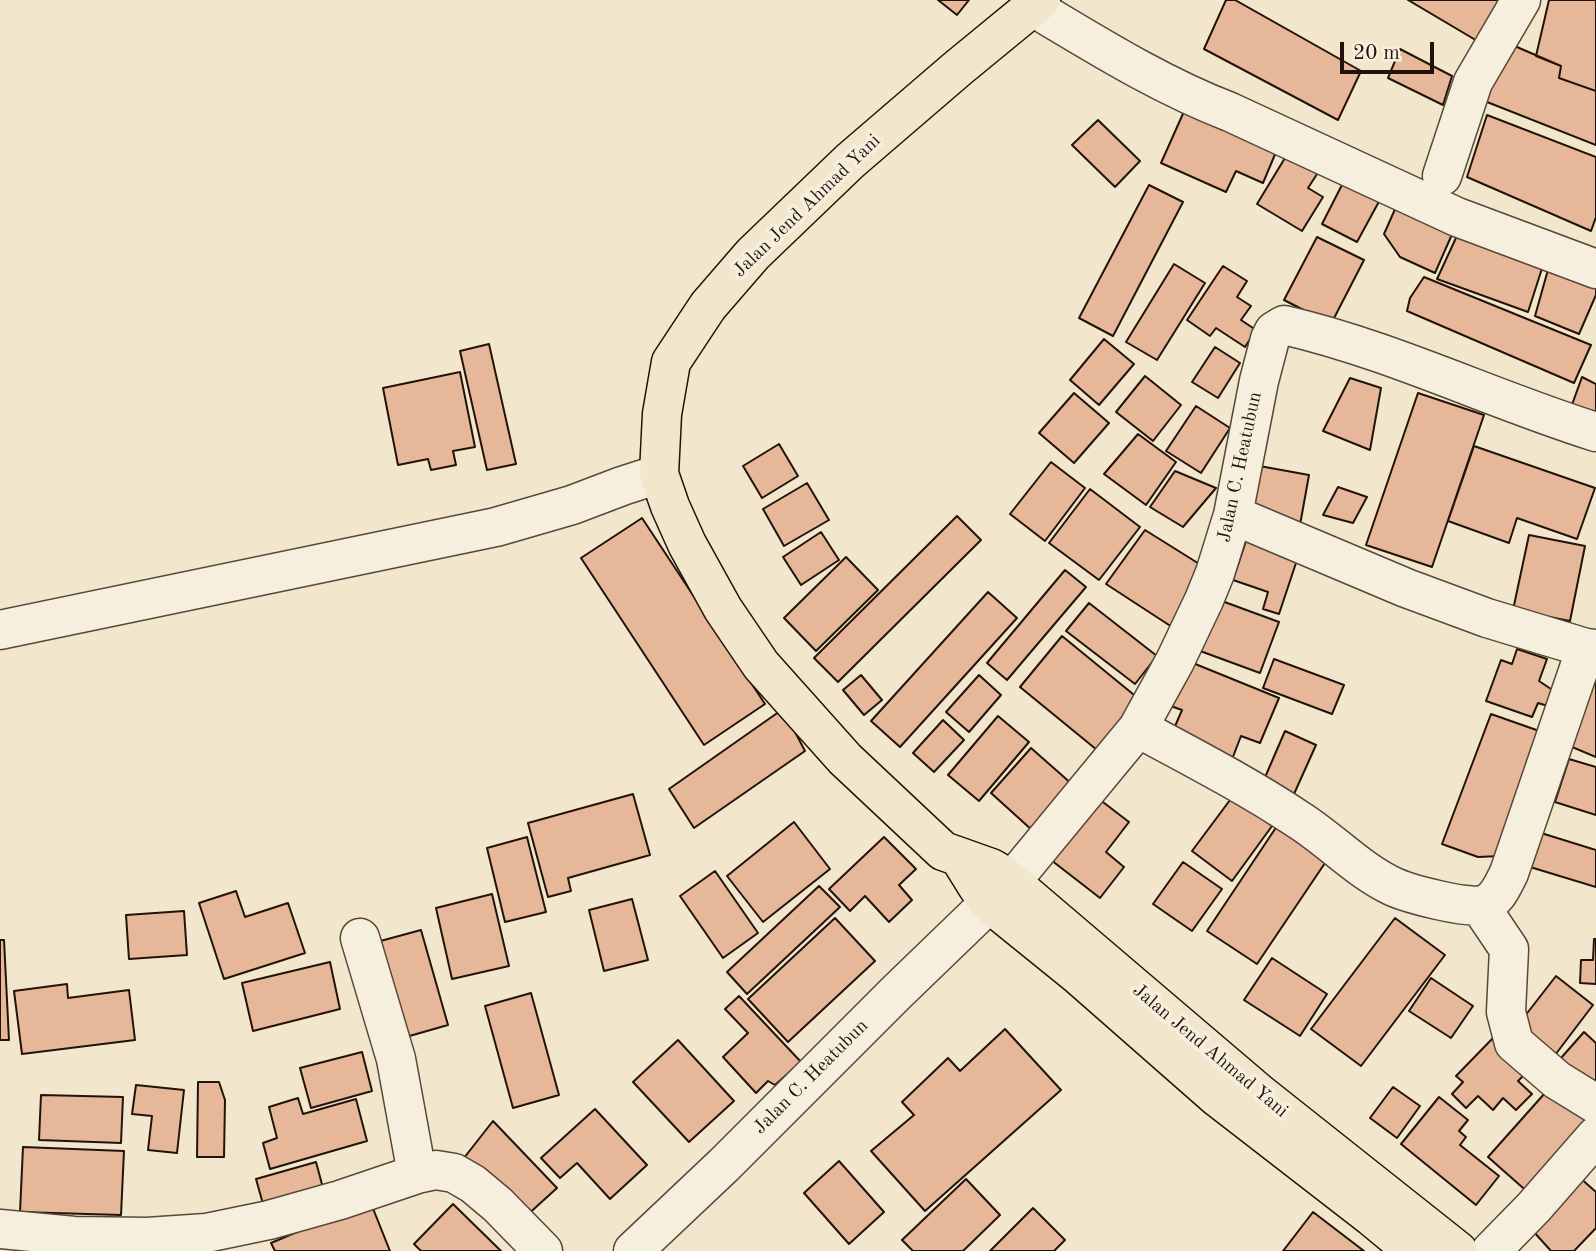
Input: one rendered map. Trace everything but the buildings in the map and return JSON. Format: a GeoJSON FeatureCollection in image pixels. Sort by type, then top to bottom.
{"type":"FeatureCollection","features":[{"type":"Feature","properties":{"kind":"main road","name":"Jalan Jend Ahmad Yani"},"geometry":{"type":"LineString","coordinates":[[1039,2],[850,161],[753,254],[708,306],[671,362],[662,414],[659,474],[687,544],[723,609],[761,665],[845,758],[943,851],[991,869],[1000,893],[1078,975],[1217,1097],[1413,1251]]}},
{"type":"Feature","properties":{"kind":"main road","name":"Jalan Jend Ahmad Yani"},"geometry":{"type":"LineString","coordinates":[[1000,893],[1133,987],[1260,1094],[1458,1251]]}},
{"type":"Feature","properties":{"kind":"street"},"geometry":{"type":"LineString","coordinates":[[1442,176],[1473,82],[1521,0]]}},
{"type":"Feature","properties":{"kind":"street"},"geometry":{"type":"LineString","coordinates":[[1039,2],[1046,15],[1126,63],[1203,102],[1457,217],[1596,269]]}},
{"type":"Feature","properties":{"kind":"street","name":"Jalan C. Heatubun"},"geometry":{"type":"LineString","coordinates":[[633,1251],[1000,893],[1138,728],[1175,661],[1215,573],[1233,516],[1259,381],[1274,331],[1284,325],[1322,334],[1417,365],[1596,432]]}},
{"type":"Feature","properties":{"kind":"street"},"geometry":{"type":"LineString","coordinates":[[0,631],[496,527],[572,505],[659,474]]}},
{"type":"Feature","properties":{"kind":"street"},"geometry":{"type":"LineString","coordinates":[[1138,728],[1224,774],[1289,813],[1355,863],[1396,888],[1439,901],[1480,906],[1490,902],[1508,873],[1591,648],[1487,618],[1406,588],[1233,516]]}},
{"type":"Feature","properties":{"kind":"street"},"geometry":{"type":"LineString","coordinates":[[1480,906],[1509,949],[1506,1012],[1514,1043],[1557,1080],[1596,1104]]}},
{"type":"Feature","properties":{"kind":"street"},"geometry":{"type":"LineString","coordinates":[[360,938],[396,1059],[417,1174]]}},
{"type":"Feature","properties":{"kind":"street"},"geometry":{"type":"LineString","coordinates":[[1491,1251],[1596,1136]]}},
{"type":"Feature","properties":{"kind":"street"},"geometry":{"type":"LineString","coordinates":[[0,1229],[130,1244],[147,1237],[206,1233],[269,1220],[436,1170],[454,1173],[473,1184],[498,1205],[543,1251]]}}]}
